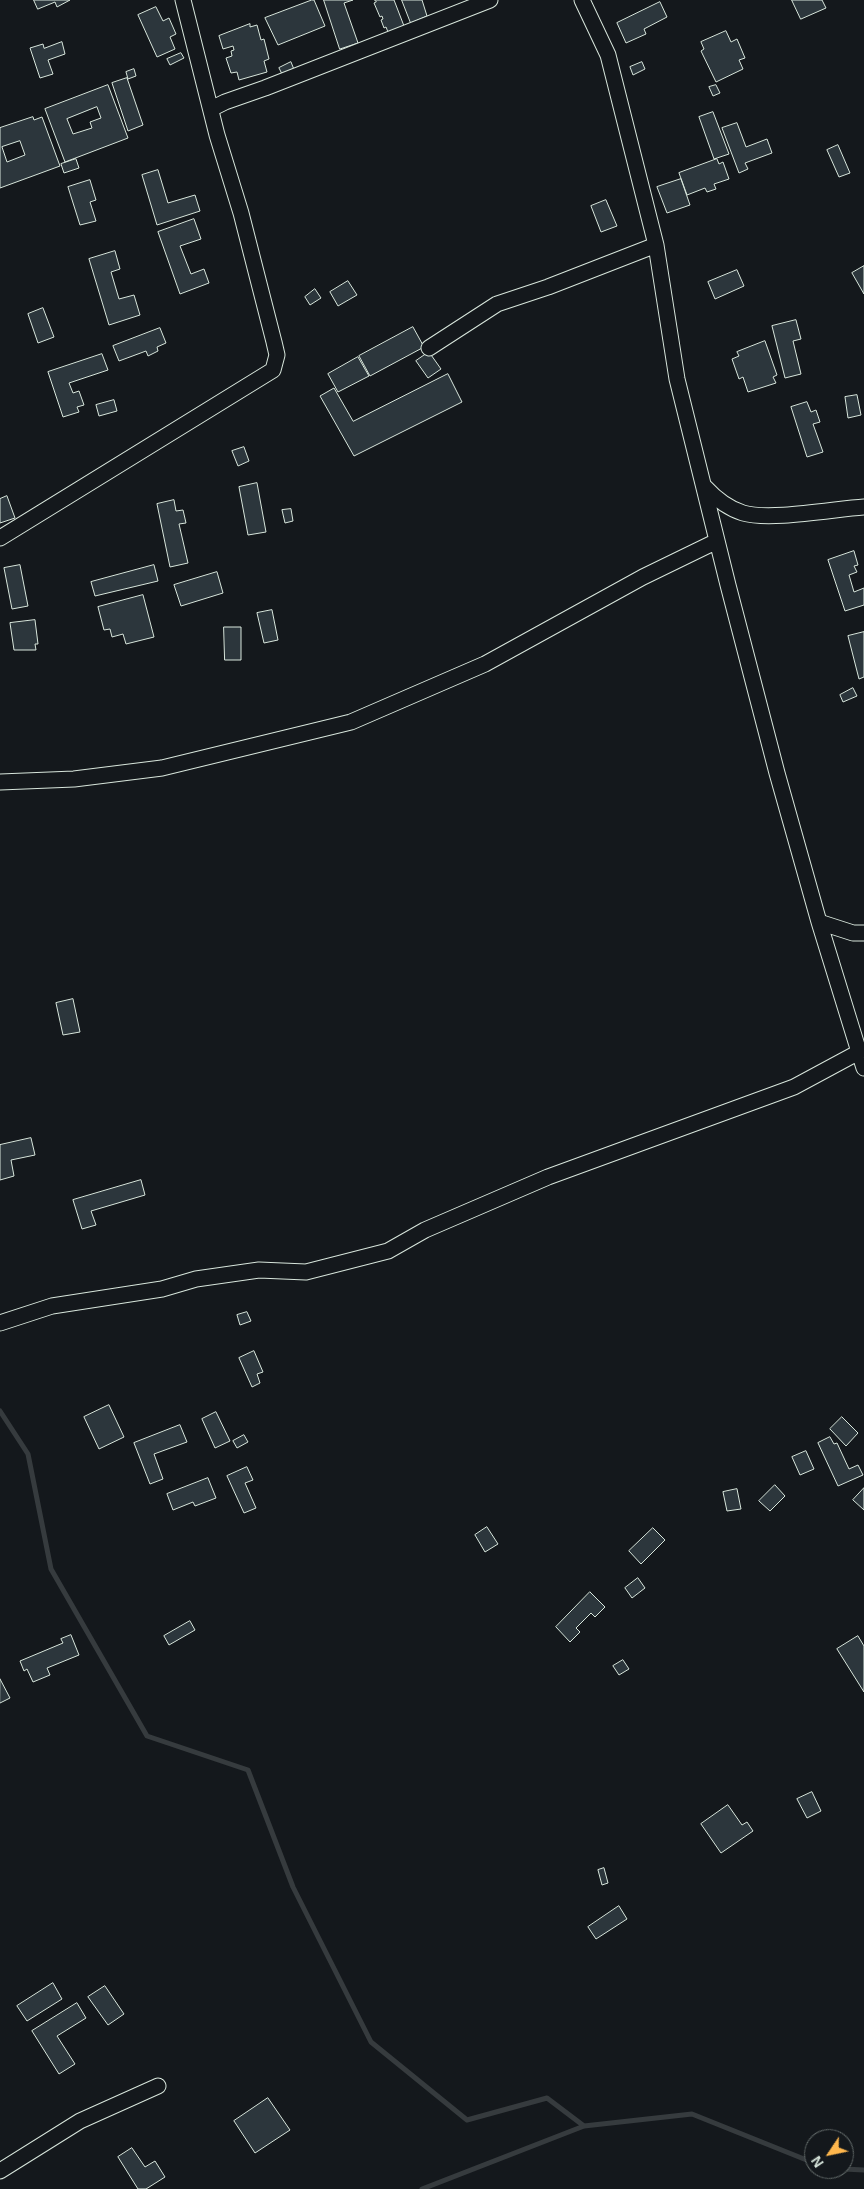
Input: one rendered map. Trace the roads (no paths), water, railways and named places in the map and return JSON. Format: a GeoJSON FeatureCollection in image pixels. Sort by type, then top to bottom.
{"type":"FeatureCollection","features":[{"type":"Feature","properties":{"kind":"street"},"geometry":{"type":"LineString","coordinates":[[0,538],[273,370],[277,355],[274,342],[241,214],[216,135],[183,0]]}},
{"type":"Feature","properties":{"kind":"street"},"geometry":{"type":"LineString","coordinates":[[211,109],[490,0]]}},
{"type":"Feature","properties":{"kind":"street"},"geometry":{"type":"LineString","coordinates":[[582,0],[608,55],[656,244],[677,379],[717,541],[777,773],[819,922],[864,1068]]}},
{"type":"Feature","properties":{"kind":"street"},"geometry":{"type":"LineString","coordinates":[[429,348],[497,304],[548,287],[656,244]]}},
{"type":"Feature","properties":{"kind":"street"},"geometry":{"type":"LineString","coordinates":[[704,485],[717,500],[744,513],[769,516],[860,505]]}},
{"type":"Feature","properties":{"kind":"street"},"geometry":{"type":"LineString","coordinates":[[0,782],[74,779],[162,768],[351,722],[485,664],[644,577],[717,541]]}},
{"type":"Feature","properties":{"kind":"street"},"geometry":{"type":"LineString","coordinates":[[819,922],[853,933],[864,933]]}},
{"type":"Feature","properties":{"kind":"street"},"geometry":{"type":"LineString","coordinates":[[0,1323],[52,1306],[162,1289],[196,1279],[258,1270],[306,1272],[388,1251],[425,1230],[548,1176],[794,1087],[859,1052]]}},
{"type":"Feature","properties":{"kind":"street"},"geometry":{"type":"LineString","coordinates":[[0,2171],[80,2121],[158,2086]]}},
{"type":"Feature","properties":{"kind":"waterway"},"geometry":{"type":"LineString","coordinates":[[0,1411],[28,1454],[51,1569],[147,1736],[248,1770],[293,1887],[371,2042],[467,2120],[547,2098],[584,2126]]}},
{"type":"Feature","properties":{"kind":"waterway"},"geometry":{"type":"LineString","coordinates":[[422,2189],[584,2126],[692,2114],[804,2159]]}},
{"type":"Feature","properties":{"kind":"waterway"},"geometry":{"type":"LineString","coordinates":[[854,2170],[864,2170]]}}]}
